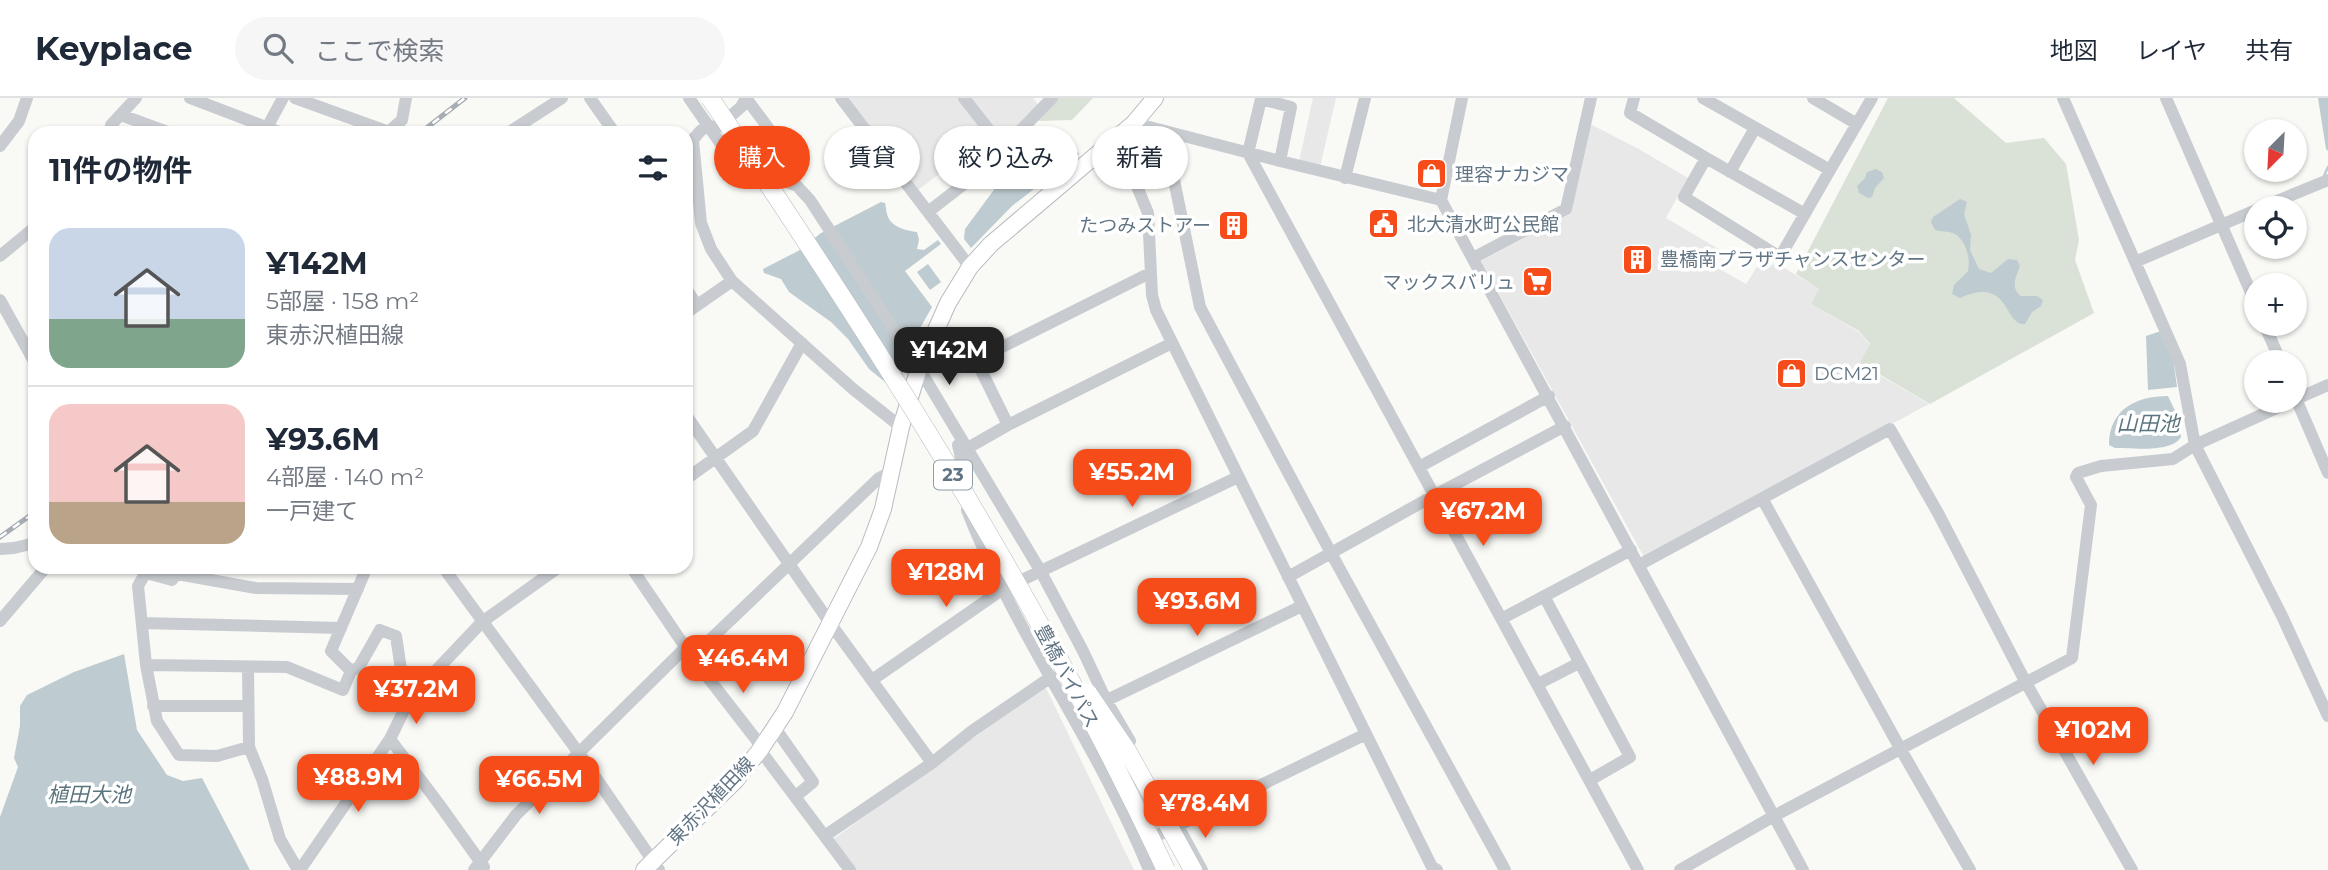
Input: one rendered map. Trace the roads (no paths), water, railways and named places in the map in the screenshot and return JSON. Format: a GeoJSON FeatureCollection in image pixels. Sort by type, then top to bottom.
{"type":"FeatureCollection","features":[{"type":"Feature","properties":{"kind":"highway","name":"豊橋バイパス"},"geometry":{"type":"LineString","coordinates":[[710,98],[828,274],[920,420],[1066,671],[1166,870]]}},
{"type":"Feature","properties":{"kind":"highway","name":"23"},"geometry":{"type":"LineString","coordinates":[[1032,613],[1128,752],[1193,870]]}},
{"type":"Feature","properties":{"kind":"highway","name":"23"},"geometry":{"type":"LineString","coordinates":[[1142,821],[1146,846],[1156,870]]}},
{"type":"Feature","properties":{"kind":"main road","name":"東赤沢植田線"},"geometry":{"type":"LineString","coordinates":[[1131,126],[1151,99]]}},
{"type":"Feature","properties":{"kind":"main road","name":"東赤沢植田線"},"geometry":{"type":"LineString","coordinates":[[652,867],[736,779],[775,728],[869,547],[883,509],[901,427],[919,368],[948,303],[970,267],[991,244],[1092,159]]}},
{"type":"Feature","properties":{"kind":"street"},"geometry":{"type":"LineString","coordinates":[[0,146],[19,121],[26,98]]}},
{"type":"Feature","properties":{"kind":"street"},"geometry":{"type":"LineString","coordinates":[[111,126],[136,98]]}},
{"type":"Feature","properties":{"kind":"street"},"geometry":{"type":"LineString","coordinates":[[190,98],[256,126]]}},
{"type":"Feature","properties":{"kind":"street"},"geometry":{"type":"LineString","coordinates":[[268,126],[283,98]]}},
{"type":"Feature","properties":{"kind":"street"},"geometry":{"type":"LineString","coordinates":[[295,98],[372,126]]}},
{"type":"Feature","properties":{"kind":"street"},"geometry":{"type":"LineString","coordinates":[[395,126],[402,120],[407,98]]}},
{"type":"Feature","properties":{"kind":"street"},"geometry":{"type":"LineString","coordinates":[[519,126],[562,98]]}},
{"type":"Feature","properties":{"kind":"street"},"geometry":{"type":"LineString","coordinates":[[590,98],[610,126]]}},
{"type":"Feature","properties":{"kind":"street"},"geometry":{"type":"LineString","coordinates":[[689,98],[719,140],[758,171],[797,186],[810,200],[919,368],[1040,570],[1106,700],[1202,870]]}},
{"type":"Feature","properties":{"kind":"street"},"geometry":{"type":"LineString","coordinates":[[693,139],[699,131],[708,126],[718,127],[741,107],[746,98],[767,126]]}},
{"type":"Feature","properties":{"kind":"street"},"geometry":{"type":"LineString","coordinates":[[841,98],[970,267]]}},
{"type":"Feature","properties":{"kind":"street"},"geometry":{"type":"LineString","coordinates":[[964,98],[986,126]]}},
{"type":"Feature","properties":{"kind":"street"},"geometry":{"type":"LineString","coordinates":[[1025,126],[1052,98]]}},
{"type":"Feature","properties":{"kind":"street"},"geometry":{"type":"LineString","coordinates":[[1345,178],[1365,98]]}},
{"type":"Feature","properties":{"kind":"street"},"geometry":{"type":"LineString","coordinates":[[1462,98],[1441,200],[1803,870]]}},
{"type":"Feature","properties":{"kind":"street"},"geometry":{"type":"LineString","coordinates":[[1473,258],[1566,209],[1591,98]]}},
{"type":"Feature","properties":{"kind":"street"},"geometry":{"type":"LineString","coordinates":[[1634,98],[1630,113],[1805,214]]}},
{"type":"Feature","properties":{"kind":"street"},"geometry":{"type":"LineString","coordinates":[[1703,98],[1727,104],[1755,128],[1830,170]]}},
{"type":"Feature","properties":{"kind":"street"},"geometry":{"type":"LineString","coordinates":[[1813,98],[1857,124]]}},
{"type":"Feature","properties":{"kind":"street"},"geometry":{"type":"LineString","coordinates":[[1706,158],[1684,197],[1780,257],[1872,98]]}},
{"type":"Feature","properties":{"kind":"street"},"geometry":{"type":"LineString","coordinates":[[2063,98],[2180,364],[2195,445],[2282,616],[2328,716]]}},
{"type":"Feature","properties":{"kind":"street"},"geometry":{"type":"LineString","coordinates":[[2166,98],[2244,276]]}},
{"type":"Feature","properties":{"kind":"street"},"geometry":{"type":"LineString","coordinates":[[1280,161],[1291,107],[1261,99],[1248,153],[1638,870]]}},
{"type":"Feature","properties":{"kind":"street"},"geometry":{"type":"LineString","coordinates":[[121,115],[151,126]]}},
{"type":"Feature","properties":{"kind":"street"},"geometry":{"type":"LineString","coordinates":[[1134,123],[1145,126]]}},
{"type":"Feature","properties":{"kind":"street"},"geometry":{"type":"LineString","coordinates":[[1730,172],[1755,128]]}},
{"type":"Feature","properties":{"kind":"street"},"geometry":{"type":"LineString","coordinates":[[1188,137],[1441,200]]}},
{"type":"Feature","properties":{"kind":"street"},"geometry":{"type":"LineString","coordinates":[[693,165],[701,223],[711,249],[732,281],[901,427]]}},
{"type":"Feature","properties":{"kind":"street"},"geometry":{"type":"LineString","coordinates":[[2289,196],[2328,180]]}},
{"type":"Feature","properties":{"kind":"street"},"geometry":{"type":"LineString","coordinates":[[928,212],[958,189]]}},
{"type":"Feature","properties":{"kind":"street"},"geometry":{"type":"LineString","coordinates":[[1138,189],[1148,213],[1154,302],[1171,343],[1432,869]]}},
{"type":"Feature","properties":{"kind":"street"},"geometry":{"type":"LineString","coordinates":[[1176,189],[1199,307],[1505,870]]}},
{"type":"Feature","properties":{"kind":"street"},"geometry":{"type":"LineString","coordinates":[[2135,262],[2244,215]]}},
{"type":"Feature","properties":{"kind":"street"},"geometry":{"type":"LineString","coordinates":[[0,256],[28,233]]}},
{"type":"Feature","properties":{"kind":"street"},"geometry":{"type":"LineString","coordinates":[[1008,425],[977,362],[978,359],[1150,273]]}},
{"type":"Feature","properties":{"kind":"street"},"geometry":{"type":"LineString","coordinates":[[693,308],[732,281]]}},
{"type":"Feature","properties":{"kind":"street"},"geometry":{"type":"LineString","coordinates":[[693,299],[697,305]]}},
{"type":"Feature","properties":{"kind":"street"},"geometry":{"type":"LineString","coordinates":[[0,300],[28,350]]}},
{"type":"Feature","properties":{"kind":"street"},"geometry":{"type":"LineString","coordinates":[[0,324],[8,312]]}},
{"type":"Feature","properties":{"kind":"street"},"geometry":{"type":"LineString","coordinates":[[693,474],[753,431],[802,342]]}},
{"type":"Feature","properties":{"kind":"street"},"geometry":{"type":"LineString","coordinates":[[966,449],[1171,343]]}},
{"type":"Feature","properties":{"kind":"street"},"geometry":{"type":"LineString","coordinates":[[2307,393],[2328,385]]}},
{"type":"Feature","properties":{"kind":"street"},"geometry":{"type":"LineString","coordinates":[[1419,467],[1549,396]]}},
{"type":"Feature","properties":{"kind":"street"},"geometry":{"type":"LineString","coordinates":[[1681,870],[1774,816],[2072,657],[2091,505],[2076,477],[2078,473],[2101,466],[2173,459],[2195,445],[2262,413]]}},
{"type":"Feature","properties":{"kind":"street"},"geometry":{"type":"LineString","coordinates":[[2301,413],[2328,473]]}},
{"type":"Feature","properties":{"kind":"street"},"geometry":{"type":"LineString","coordinates":[[949,422],[956,437],[963,467],[964,503],[982,550],[1139,845],[1149,870]]}},
{"type":"Feature","properties":{"kind":"street"},"geometry":{"type":"LineString","coordinates":[[693,425],[830,624],[932,763]]}},
{"type":"Feature","properties":{"kind":"street"},"geometry":{"type":"LineString","coordinates":[[1288,577],[1565,426]]}},
{"type":"Feature","properties":{"kind":"street"},"geometry":{"type":"LineString","coordinates":[[1639,565],[1890,429],[1938,513],[2025,681],[2132,870]]}},
{"type":"Feature","properties":{"kind":"street"},"geometry":{"type":"LineString","coordinates":[[692,657],[879,478],[891,472]]}},
{"type":"Feature","properties":{"kind":"street"},"geometry":{"type":"LineString","coordinates":[[872,680],[1003,589],[1238,477]]}},
{"type":"Feature","properties":{"kind":"street"},"geometry":{"type":"LineString","coordinates":[[1763,500],[1970,870]]}},
{"type":"Feature","properties":{"kind":"street"},"geometry":{"type":"LineString","coordinates":[[0,549],[28,545]]}},
{"type":"Feature","properties":{"kind":"street"},"geometry":{"type":"LineString","coordinates":[[1503,618],[1631,550]]}},
{"type":"Feature","properties":{"kind":"street"},"geometry":{"type":"LineString","coordinates":[[0,621],[40,574]]}},
{"type":"Feature","properties":{"kind":"street"},"geometry":{"type":"LineString","coordinates":[[146,574],[138,586],[146,665],[157,720],[178,755],[217,756],[249,747]]}},
{"type":"Feature","properties":{"kind":"street"},"geometry":{"type":"LineString","coordinates":[[158,574],[172,580],[177,574]]}},
{"type":"Feature","properties":{"kind":"street"},"geometry":{"type":"LineString","coordinates":[[197,574],[256,588],[358,589]]}},
{"type":"Feature","properties":{"kind":"street"},"geometry":{"type":"LineString","coordinates":[[351,671],[331,651],[365,574]]}},
{"type":"Feature","properties":{"kind":"street"},"geometry":{"type":"LineString","coordinates":[[448,574],[579,753],[652,867]]}},
{"type":"Feature","properties":{"kind":"street"},"geometry":{"type":"LineString","coordinates":[[248,667],[249,747],[262,779],[280,839],[299,870],[390,739],[410,698],[482,622],[549,574]]}},
{"type":"Feature","properties":{"kind":"street"},"geometry":{"type":"LineString","coordinates":[[636,574],[692,657],[758,742],[760,750],[850,870]]}},
{"type":"Feature","properties":{"kind":"street"},"geometry":{"type":"LineString","coordinates":[[1544,596],[1630,757],[1590,780]]}},
{"type":"Feature","properties":{"kind":"street"},"geometry":{"type":"LineString","coordinates":[[1071,715],[1303,606]]}},
{"type":"Feature","properties":{"kind":"street"},"geometry":{"type":"LineString","coordinates":[[142,623],[341,628]]}},
{"type":"Feature","properties":{"kind":"street"},"geometry":{"type":"LineString","coordinates":[[146,665],[288,667],[343,690],[351,671],[359,667],[380,630],[396,636],[403,683],[410,698]]}},
{"type":"Feature","properties":{"kind":"street"},"geometry":{"type":"LineString","coordinates":[[390,739],[480,868],[516,815],[683,650],[692,657]]}},
{"type":"Feature","properties":{"kind":"street"},"geometry":{"type":"LineString","coordinates":[[1538,684],[1579,663]]}},
{"type":"Feature","properties":{"kind":"street"},"geometry":{"type":"LineString","coordinates":[[826,835],[1051,677]]}},
{"type":"Feature","properties":{"kind":"street"},"geometry":{"type":"LineString","coordinates":[[153,706],[248,706]]}},
{"type":"Feature","properties":{"kind":"street"},"geometry":{"type":"LineString","coordinates":[[775,728],[813,782],[796,796]]}},
{"type":"Feature","properties":{"kind":"street"},"geometry":{"type":"LineString","coordinates":[[1139,845],[1366,734]]}},
{"type":"Feature","properties":{"kind":"water"},"geometry":{"type":"Polygon","coordinates":[[[2318,98],[2328,98],[2328,151],[2326,149],[2318,98]]]}},
{"type":"Feature","properties":{"kind":"water"},"geometry":{"type":"Polygon","coordinates":[[[1876,169],[1882,172],[1884,178],[1875,188],[1872,197],[1868,198],[1859,193],[1857,186],[1867,172],[1876,169]]]}},
{"type":"Feature","properties":{"kind":"water"},"geometry":{"type":"Polygon","coordinates":[[[995,189],[1034,189],[1012,206],[971,248],[964,239],[965,229],[995,189]]]}},
{"type":"Feature","properties":{"kind":"water"},"geometry":{"type":"Polygon","coordinates":[[[1960,199],[1967,202],[1964,214],[1971,235],[1970,250],[1979,269],[1991,273],[2008,259],[2017,260],[2020,266],[2015,282],[2018,293],[2021,296],[2037,296],[2043,300],[2025,324],[2018,323],[2003,303],[1989,293],[1960,298],[1952,294],[1954,285],[1968,271],[1966,250],[1957,236],[1951,232],[1935,230],[1931,222],[1933,217],[1960,199]]]}},
{"type":"Feature","properties":{"kind":"water"},"geometry":{"type":"Polygon","coordinates":[[[881,202],[885,203],[887,214],[895,225],[917,232],[917,249],[924,250],[938,240],[941,244],[905,271],[932,307],[915,337],[908,338],[899,352],[906,364],[899,384],[890,386],[869,369],[848,339],[831,322],[789,292],[781,279],[764,273],[763,269],[798,251],[821,233],[881,202]]]}},
{"type":"Feature","properties":{"kind":"water"},"geometry":{"type":"Polygon","coordinates":[[[928,264],[941,282],[930,290],[917,272],[928,264]]]}},
{"type":"Feature","properties":{"kind":"water"},"geometry":{"type":"Polygon","coordinates":[[[2161,331],[2173,358],[2177,387],[2148,390],[2146,336],[2161,331]]]}},
{"type":"Feature","properties":{"kind":"water","name":"山田池"},"geometry":{"type":"Polygon","coordinates":[[[2168,396],[2178,417],[2181,437],[2176,442],[2161,448],[2115,448],[2109,445],[2114,422],[2127,407],[2146,399],[2168,396]]]}},
{"type":"Feature","properties":{"kind":"water","name":"植田大池"},"geometry":{"type":"Polygon","coordinates":[[[124,654],[137,730],[167,775],[183,781],[202,778],[250,870],[0,870],[0,817],[18,767],[14,758],[20,726],[20,706],[27,695],[74,672],[124,654]]]}},
{"type":"Feature","properties":{"kind":"waterway"},"geometry":{"type":"LineString","coordinates":[[2324,176],[2328,167]]}},
{"type":"Feature","properties":{"kind":"railway"},"geometry":{"type":"LineString","coordinates":[[429,126],[465,98]]}},
{"type":"Feature","properties":{"kind":"railway"},"geometry":{"type":"LineString","coordinates":[[0,537],[28,517]]}},
{"type":"Feature","properties":{"kind":"place","name":"理容ナカジマ"},"geometry":{"type":"Point","coordinates":[1432,174]}},
{"type":"Feature","properties":{"kind":"place","name":"北大清水町公民館"},"geometry":{"type":"Point","coordinates":[1384,224]}},
{"type":"Feature","properties":{"kind":"place","name":"たつみストアー"},"geometry":{"type":"Point","coordinates":[1234,225]}},
{"type":"Feature","properties":{"kind":"place","name":"豊橋南プラザチャンスセンター"},"geometry":{"type":"Point","coordinates":[1637,259]}},
{"type":"Feature","properties":{"kind":"place","name":"マックスバリュ"},"geometry":{"type":"Point","coordinates":[1538,282]}},
{"type":"Feature","properties":{"kind":"place","name":"DCM21"},"geometry":{"type":"Point","coordinates":[1791,373]}}]}
